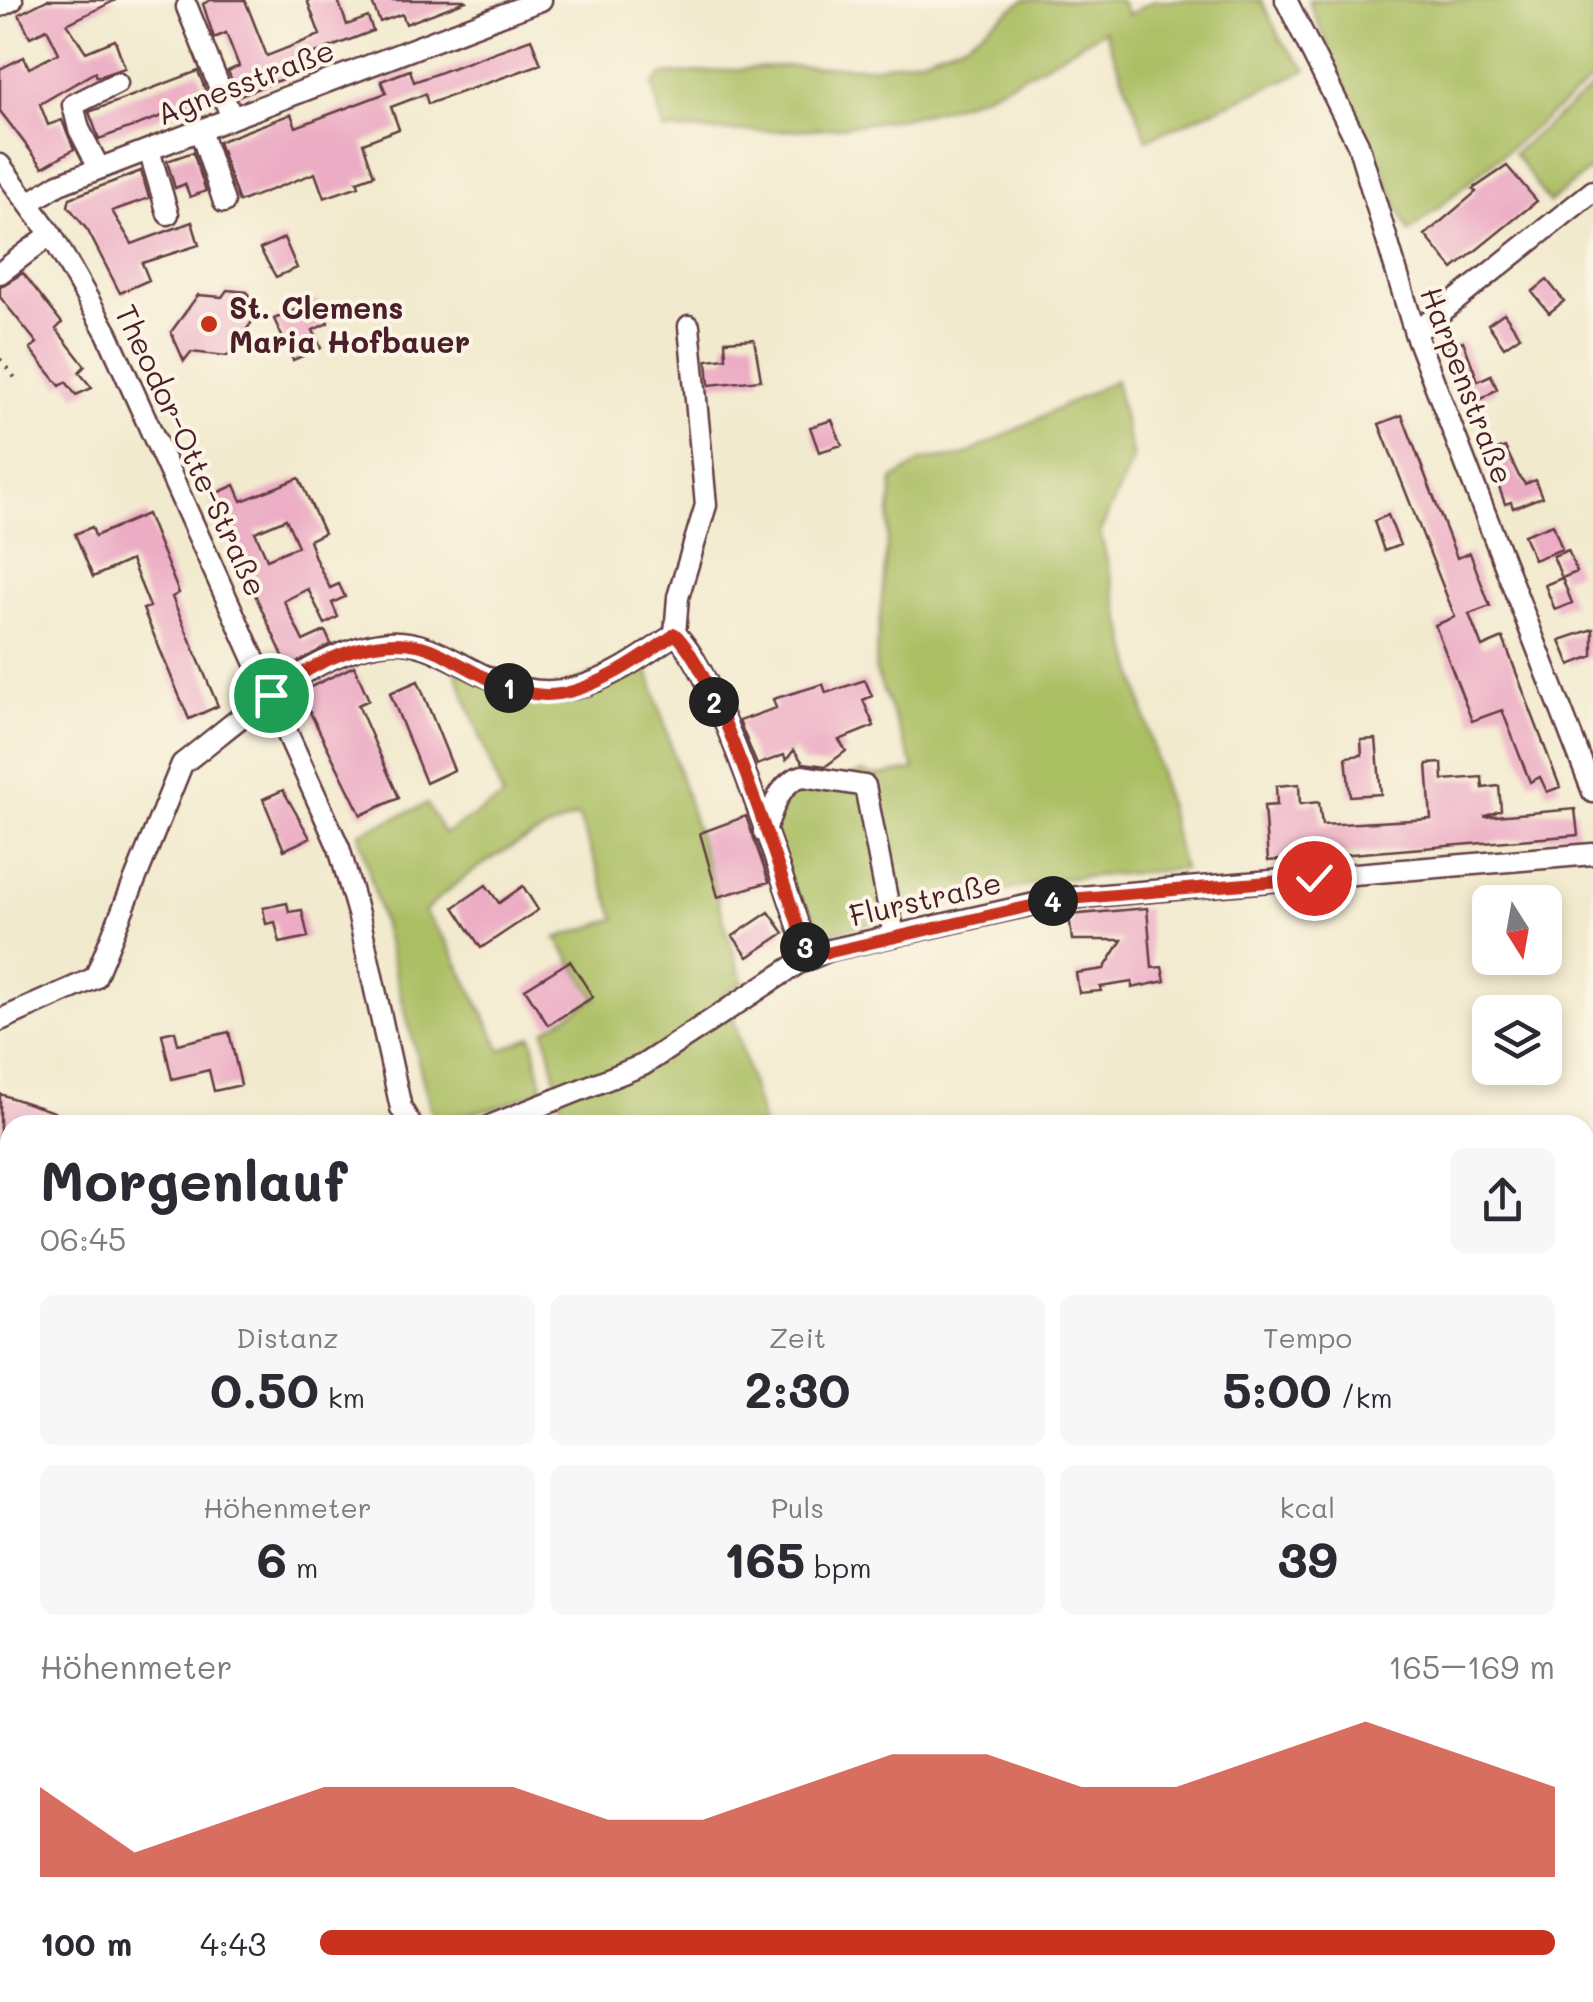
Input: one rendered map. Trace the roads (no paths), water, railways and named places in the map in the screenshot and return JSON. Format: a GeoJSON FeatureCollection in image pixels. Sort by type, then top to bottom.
{"type":"FeatureCollection","features":[{"type":"Feature","properties":{"kind":"street"},"geometry":{"type":"LineString","coordinates":[[0,6],[12,0]]}},
{"type":"Feature","properties":{"kind":"street","name":"Agnesstraße"},"geometry":{"type":"LineString","coordinates":[[29,203],[58,184],[542,0]]}},
{"type":"Feature","properties":{"kind":"street","name":"Harpenstraße"},"geometry":{"type":"LineString","coordinates":[[1286,0],[1358,144],[1415,332],[1593,792]]}},
{"type":"Feature","properties":{"kind":"street"},"geometry":{"type":"LineString","coordinates":[[187,7],[232,118]]}},
{"type":"Feature","properties":{"kind":"street"},"geometry":{"type":"LineString","coordinates":[[99,168],[79,129],[73,104],[117,83]]}},
{"type":"Feature","properties":{"kind":"street"},"geometry":{"type":"LineString","coordinates":[[200,130],[224,202]]}},
{"type":"Feature","properties":{"kind":"street"},"geometry":{"type":"LineString","coordinates":[[150,150],[168,214]]}},
{"type":"Feature","properties":{"kind":"street","name":"Theodor-Otte-Straße"},"geometry":{"type":"LineString","coordinates":[[0,164],[51,234],[107,333],[339,848],[406,1115]]}},
{"type":"Feature","properties":{"kind":"street"},"geometry":{"type":"LineString","coordinates":[[1415,332],[1592,194]]}},
{"type":"Feature","properties":{"kind":"street"},"geometry":{"type":"LineString","coordinates":[[0,273],[51,234]]}},
{"type":"Feature","properties":{"kind":"street"},"geometry":{"type":"LineString","coordinates":[[675,634],[678,598],[706,506],[690,326]]}},
{"type":"Feature","properties":{"kind":"street"},"geometry":{"type":"LineString","coordinates":[[0,1020],[95,978],[182,764],[271,695],[330,661],[365,646],[392,642],[435,650],[510,688],[548,695],[587,685],[675,634]]}},
{"type":"Feature","properties":{"kind":"street"},"geometry":{"type":"LineString","coordinates":[[675,634],[686,644],[718,709],[809,957]]}},
{"type":"Feature","properties":{"kind":"street"},"geometry":{"type":"LineString","coordinates":[[764,832],[784,787],[793,778],[865,786],[894,935]]}},
{"type":"Feature","properties":{"kind":"street","name":"Flurstraße"},"geometry":{"type":"LineString","coordinates":[[518,1115],[644,1066],[809,957],[894,935],[1057,900],[1593,854]]}},
{"type":"Feature","properties":{"kind":"street"},"geometry":{"type":"LineString","coordinates":[[0,1885],[0,1907]]}},
{"type":"Feature","properties":{"kind":"place","name":"St. Clemens Maria Hofbauer"},"geometry":{"type":"Point","coordinates":[209,324]}}]}
